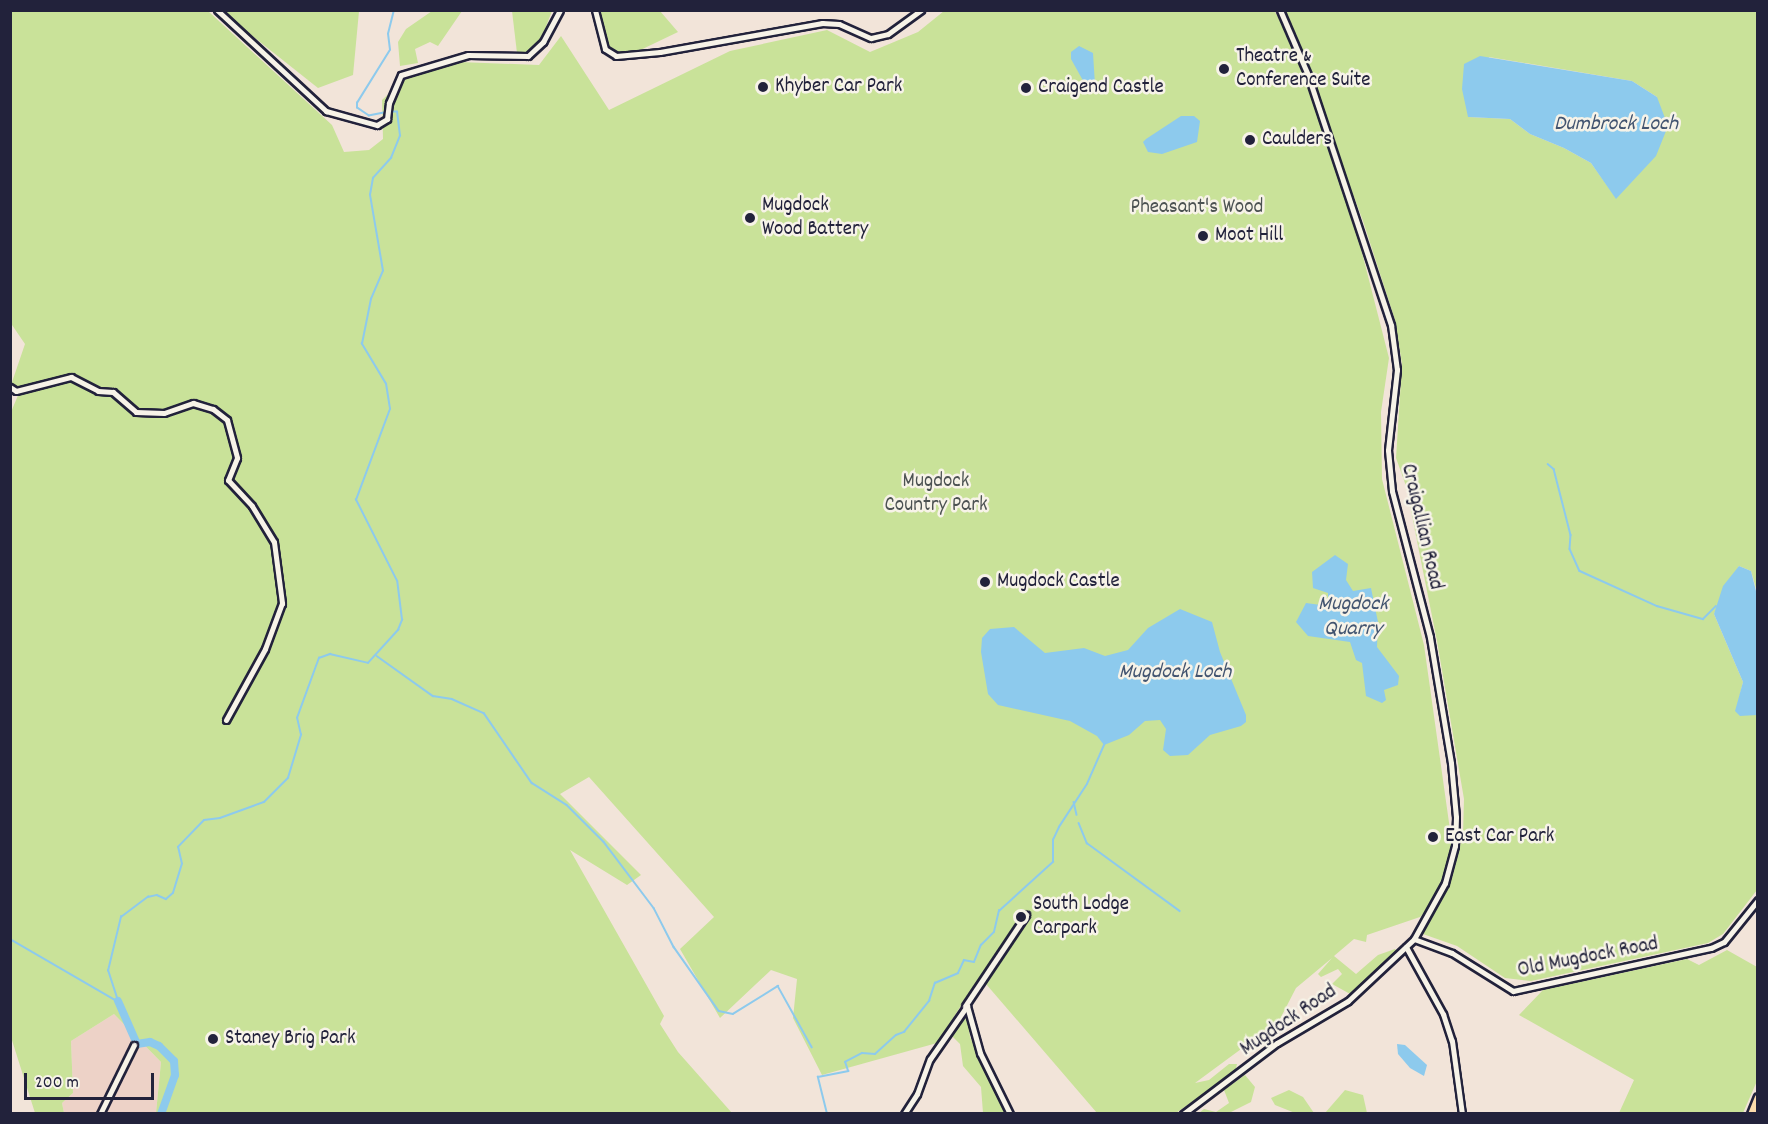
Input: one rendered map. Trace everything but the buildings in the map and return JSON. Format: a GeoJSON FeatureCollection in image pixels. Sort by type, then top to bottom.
{"type":"FeatureCollection","features":[{"type":"Feature","properties":{"kind":"main road"},"geometry":{"type":"LineString","coordinates":[[1750,1113],[1758,1097]]}},
{"type":"Feature","properties":{"kind":"street"},"geometry":{"type":"LineString","coordinates":[[217,10],[326,111],[373,125],[382,124],[388,117],[388,106],[401,75],[429,64],[468,56],[528,57],[543,42],[560,10]]}},
{"type":"Feature","properties":{"kind":"street"},"geometry":{"type":"LineString","coordinates":[[595,10],[605,49],[616,56],[660,52],[788,28],[835,23],[870,38],[895,30],[921,10]]}},
{"type":"Feature","properties":{"kind":"street","name":"Craigallian Road"},"geometry":{"type":"LineString","coordinates":[[1280,10],[1288,22],[1312,86],[1385,304],[1396,348],[1397,370],[1388,450],[1392,491],[1430,637],[1456,817],[1455,846],[1445,883],[1414,939],[1406,947]]}},
{"type":"Feature","properties":{"kind":"street"},"geometry":{"type":"LineString","coordinates":[[13,389],[71,377],[98,391],[113,392],[136,411],[164,413],[193,403],[213,410],[227,420],[237,458],[228,480],[252,506],[274,542],[282,603],[265,649],[226,720]]}},
{"type":"Feature","properties":{"kind":"street","name":"Old Mugdock Road"},"geometry":{"type":"LineString","coordinates":[[1414,939],[1452,953],[1513,991],[1711,948],[1725,942],[1758,900]]}},
{"type":"Feature","properties":{"kind":"street"},"geometry":{"type":"LineString","coordinates":[[904,1113],[911,1106],[930,1059],[1026,915]]}},
{"type":"Feature","properties":{"kind":"street"},"geometry":{"type":"LineString","coordinates":[[1406,947],[1443,1014],[1452,1041],[1462,1113]]}},
{"type":"Feature","properties":{"kind":"street","name":"Mugdock Road"},"geometry":{"type":"LineString","coordinates":[[1183,1113],[1277,1043],[1348,1001],[1406,947]]}},
{"type":"Feature","properties":{"kind":"street"},"geometry":{"type":"LineString","coordinates":[[965,1006],[971,1011],[980,1053],[1010,1113]]}},
{"type":"Feature","properties":{"kind":"street"},"geometry":{"type":"LineString","coordinates":[[100,1113],[134,1046]]}},
{"type":"Feature","properties":{"kind":"shaded area"},"geometry":{"type":"Polygon","coordinates":[[[114,1014],[161,1062],[156,1113],[64,1113],[62,1103],[73,1093],[71,1041],[114,1014]]]}},
{"type":"Feature","properties":{"kind":"green space","name":"Mugdock Country Park"},"geometry":{"type":"Polygon","coordinates":[[[10,11],[208,11],[332,125],[344,152],[369,150],[383,139],[382,100],[408,76],[459,62],[539,65],[561,36],[609,110],[730,51],[827,30],[870,52],[918,32],[944,11],[1274,11],[1286,27],[1317,107],[1359,241],[1389,358],[1381,412],[1382,479],[1424,645],[1452,844],[1442,883],[1429,908],[1420,917],[1367,935],[1366,942],[1354,939],[1334,956],[1356,974],[1378,955],[1395,949],[1397,952],[1352,995],[1332,984],[1342,974],[1338,969],[1321,977],[1318,974],[1332,958],[1296,988],[1279,1021],[1195,1083],[1209,1080],[1229,1064],[1237,1064],[1235,1072],[1176,1113],[1097,1113],[986,984],[972,1004],[964,1001],[937,1043],[822,1075],[793,1018],[797,979],[771,970],[720,1018],[680,949],[714,917],[589,777],[560,794],[641,875],[627,885],[570,850],[664,1016],[660,1024],[678,1052],[732,1113],[156,1113],[161,1062],[114,1014],[71,1041],[73,1093],[62,1103],[64,1113],[35,1113],[10,1034],[11,412],[19,393],[56,381],[75,379],[95,393],[105,392],[105,388],[99,388],[73,374],[16,389],[11,385],[25,344],[10,322],[10,11]]]}},
{"type":"Feature","properties":{"kind":"green space"},"geometry":{"type":"Polygon","coordinates":[[[221,11],[359,11],[353,75],[318,88],[221,11]]]}},
{"type":"Feature","properties":{"kind":"green space"},"geometry":{"type":"Polygon","coordinates":[[[432,11],[462,11],[438,46],[430,42],[415,49],[418,63],[400,66],[398,42],[406,29],[432,11]]]}},
{"type":"Feature","properties":{"kind":"green space"},"geometry":{"type":"Polygon","coordinates":[[[512,11],[552,11],[540,42],[524,54],[517,53],[512,11]]]}},
{"type":"Feature","properties":{"kind":"green space"},"geometry":{"type":"Polygon","coordinates":[[[598,11],[660,11],[678,32],[630,55],[614,55],[608,51],[598,11]]]}},
{"type":"Feature","properties":{"kind":"green space"},"geometry":{"type":"Polygon","coordinates":[[[1285,11],[1757,11],[1757,592],[1751,571],[1739,566],[1714,614],[1743,682],[1736,711],[1757,714],[1757,890],[1723,934],[1708,943],[1531,981],[1505,978],[1457,946],[1423,934],[1452,878],[1463,834],[1464,799],[1437,641],[1406,486],[1396,458],[1402,364],[1395,320],[1363,221],[1285,11]],[[1489,57],[1468,117],[1510,119],[1530,134],[1564,148],[1591,163],[1616,198],[1657,97],[1632,81],[1489,57]]]}},
{"type":"Feature","properties":{"kind":"green space"},"geometry":{"type":"Polygon","coordinates":[[[1727,950],[1757,967],[1757,1081],[1743,1113],[1619,1113],[1634,1080],[1519,1015],[1543,990],[1687,959],[1699,965],[1727,950]]]}},
{"type":"Feature","properties":{"kind":"green space"},"geometry":{"type":"Polygon","coordinates":[[[962,1014],[968,1018],[970,1037],[1007,1113],[983,1113],[981,1087],[963,1066],[960,1044],[950,1034],[962,1014]]]}},
{"type":"Feature","properties":{"kind":"green space"},"geometry":{"type":"Polygon","coordinates":[[[1245,1075],[1255,1087],[1251,1102],[1229,1113],[1199,1113],[1204,1109],[1216,1112],[1229,1103],[1224,1090],[1245,1075]]]}},
{"type":"Feature","properties":{"kind":"green space"},"geometry":{"type":"Polygon","coordinates":[[[1289,1090],[1303,1097],[1314,1113],[1295,1113],[1275,1105],[1271,1098],[1289,1090]]]}},
{"type":"Feature","properties":{"kind":"green space"},"geometry":{"type":"Polygon","coordinates":[[[1345,1090],[1363,1095],[1367,1113],[1325,1113],[1345,1090]]]}},
{"type":"Feature","properties":{"kind":"water"},"geometry":{"type":"Polygon","coordinates":[[[1079,46],[1093,53],[1095,85],[1091,88],[1086,86],[1071,59],[1071,52],[1079,46]]]}},
{"type":"Feature","properties":{"kind":"water","name":"Dumbrock Loch"},"geometry":{"type":"Polygon","coordinates":[[[1480,56],[1632,81],[1657,97],[1668,126],[1656,156],[1616,199],[1591,163],[1564,148],[1530,134],[1510,119],[1468,117],[1462,89],[1464,64],[1480,56]]]}},
{"type":"Feature","properties":{"kind":"water"},"geometry":{"type":"Polygon","coordinates":[[[1181,116],[1194,116],[1200,121],[1197,142],[1162,154],[1148,152],[1143,142],[1181,116]]]}},
{"type":"Feature","properties":{"kind":"water","name":"Mugdock Quarry"},"geometry":{"type":"Polygon","coordinates":[[[1335,555],[1348,564],[1346,580],[1353,591],[1371,588],[1378,622],[1377,647],[1399,676],[1398,685],[1384,690],[1386,700],[1382,703],[1366,696],[1362,663],[1356,660],[1350,642],[1308,636],[1296,622],[1306,603],[1328,606],[1328,593],[1313,588],[1312,572],[1335,555]]]}},
{"type":"Feature","properties":{"kind":"water"},"geometry":{"type":"Polygon","coordinates":[[[1739,566],[1751,571],[1757,595],[1757,715],[1740,716],[1735,711],[1743,682],[1714,614],[1723,586],[1739,566]]]}},
{"type":"Feature","properties":{"kind":"water","name":"Mugdock Loch"},"geometry":{"type":"Polygon","coordinates":[[[1180,609],[1212,622],[1220,652],[1246,715],[1246,722],[1241,726],[1210,735],[1188,755],[1170,756],[1163,750],[1166,729],[1160,720],[1145,721],[1129,735],[1104,745],[1097,736],[1070,721],[998,705],[988,694],[981,652],[982,638],[990,629],[1014,627],[1045,653],[1084,648],[1105,656],[1128,650],[1148,628],[1180,609]]]}},
{"type":"Feature","properties":{"kind":"water"},"geometry":{"type":"Polygon","coordinates":[[[1397,1044],[1405,1045],[1427,1065],[1424,1076],[1410,1068],[1398,1054],[1397,1044]]]}},
{"type":"Feature","properties":{"kind":"waterway"},"geometry":{"type":"LineString","coordinates":[[384,113],[369,116],[357,108],[357,103],[390,50],[388,34],[394,10]]}},
{"type":"Feature","properties":{"kind":"waterway"},"geometry":{"type":"LineString","coordinates":[[118,1001],[108,971],[121,917],[148,897],[157,895],[166,899],[173,893],[182,864],[178,847],[204,820],[220,818],[264,802],[288,778],[301,735],[297,718],[319,658],[330,654],[368,663],[398,630],[402,620],[397,581],[356,500],[390,409],[386,384],[362,344],[371,299],[383,271],[370,195],[373,178],[391,158],[400,136],[397,112],[389,112]]}},
{"type":"Feature","properties":{"kind":"waterway"},"geometry":{"type":"LineString","coordinates":[[1548,464],[1554,469],[1571,535],[1570,549],[1580,571],[1657,606],[1703,619],[1716,606]]}},
{"type":"Feature","properties":{"kind":"waterway"},"geometry":{"type":"LineString","coordinates":[[377,656],[433,696],[452,699],[484,713],[532,783],[567,805],[604,842],[654,908],[674,947],[719,1011],[733,1014],[778,986],[812,1047]]}},
{"type":"Feature","properties":{"kind":"waterway"},"geometry":{"type":"LineString","coordinates":[[827,1114],[818,1077],[848,1071],[845,1062],[862,1053],[875,1054],[896,1035],[904,1032],[929,1001],[935,983],[958,973],[964,960],[974,962],[981,945],[994,932],[999,911],[1053,862],[1053,840],[1087,784],[1104,745]]}},
{"type":"Feature","properties":{"kind":"waterway"},"geometry":{"type":"LineString","coordinates":[[1074,802],[1077,815]]}},
{"type":"Feature","properties":{"kind":"waterway"},"geometry":{"type":"LineString","coordinates":[[1079,823],[1087,843],[1180,911]]}},
{"type":"Feature","properties":{"kind":"waterway"},"geometry":{"type":"LineString","coordinates":[[10,939],[117,1001]]}},
{"type":"Feature","properties":{"kind":"waterway"},"geometry":{"type":"LineString","coordinates":[[118,1001],[137,1044],[150,1042],[159,1046],[174,1061],[175,1075],[161,1114]]}},
{"type":"Feature","properties":{"kind":"place","name":"Theatre & Conference Suite"},"geometry":{"type":"Point","coordinates":[1224,69]}},
{"type":"Feature","properties":{"kind":"place","name":"Khyber Car Park"},"geometry":{"type":"Point","coordinates":[763,87]}},
{"type":"Feature","properties":{"kind":"place","name":"Craigend Castle"},"geometry":{"type":"Point","coordinates":[1026,88]}},
{"type":"Feature","properties":{"kind":"place","name":"Caulders"},"geometry":{"type":"Point","coordinates":[1250,140]}},
{"type":"Feature","properties":{"kind":"place","name":"Mugdock Wood Battery"},"geometry":{"type":"Point","coordinates":[750,218]}},
{"type":"Feature","properties":{"kind":"place","name":"Moot Hill"},"geometry":{"type":"Point","coordinates":[1203,236]}},
{"type":"Feature","properties":{"kind":"place","name":"Mugdock Castle"},"geometry":{"type":"Point","coordinates":[985,582]}},
{"type":"Feature","properties":{"kind":"place","name":"East Car Park"},"geometry":{"type":"Point","coordinates":[1433,837]}},
{"type":"Feature","properties":{"kind":"place","name":"South Lodge Carpark"},"geometry":{"type":"Point","coordinates":[1021,917]}},
{"type":"Feature","properties":{"kind":"place","name":"Staney Brig Park"},"geometry":{"type":"Point","coordinates":[213,1039]}},
{"type":"Feature","properties":{"kind":"park label","name":"Pheasant's Wood"},"geometry":{"type":"Point","coordinates":[1197,208]}}]}
